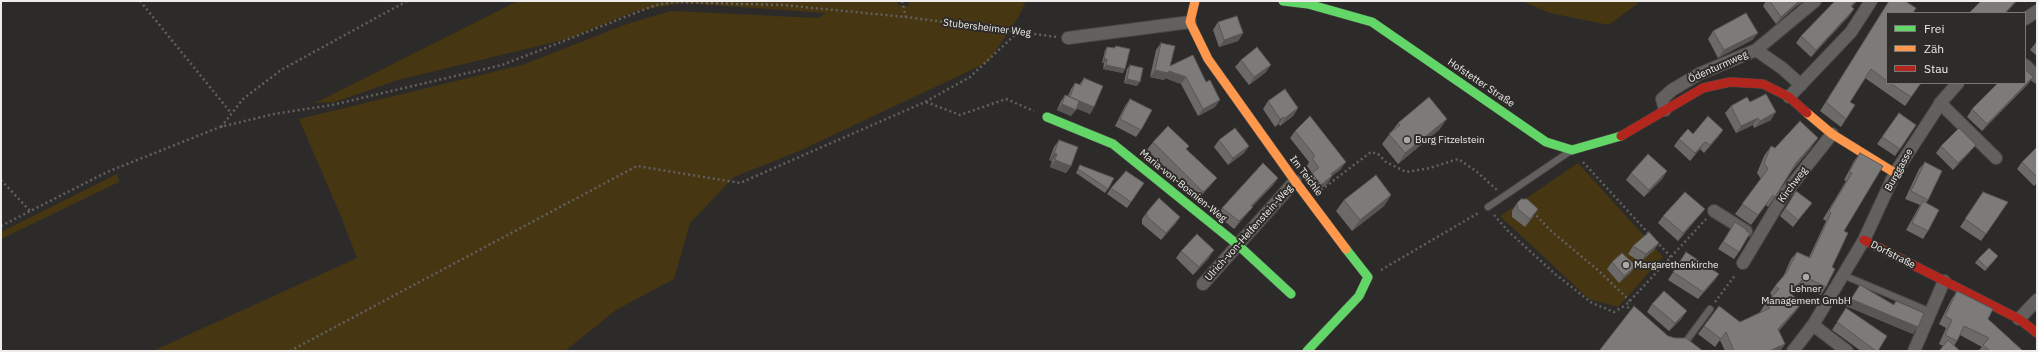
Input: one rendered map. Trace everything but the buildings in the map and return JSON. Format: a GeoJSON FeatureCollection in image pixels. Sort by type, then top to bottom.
{"type":"FeatureCollection","features":[{"type":"Feature","properties":{"kind":"street"},"geometry":{"type":"LineString","coordinates":[[1068,38],[1190,22],[1195,1]]}},
{"type":"Feature","properties":{"kind":"street","name":"Hofstetter Straße"},"geometry":{"type":"LineString","coordinates":[[1283,1],[1308,4],[1372,22],[1546,142],[1575,153]]}},
{"type":"Feature","properties":{"kind":"street","name":"Ödenturmweg"},"geometry":{"type":"LineString","coordinates":[[1815,1],[1756,50],[1699,74],[1672,90],[1662,99],[1665,110],[1703,88],[1730,82],[1762,84],[1789,97],[1832,134],[1895,173]]}},
{"type":"Feature","properties":{"kind":"street"},"geometry":{"type":"LineString","coordinates":[[1789,97],[1851,32],[1871,1]]}},
{"type":"Feature","properties":{"kind":"street"},"geometry":{"type":"LineString","coordinates":[[2026,18],[2037,11]]}},
{"type":"Feature","properties":{"kind":"street","name":"Im Teichle"},"geometry":{"type":"LineString","coordinates":[[1190,22],[1208,59],[1295,181],[1368,277]]}},
{"type":"Feature","properties":{"kind":"street","name":"Ödenturmweg"},"geometry":{"type":"LineString","coordinates":[[1756,50],[1801,85]]}},
{"type":"Feature","properties":{"kind":"street"},"geometry":{"type":"LineString","coordinates":[[2026,66],[2037,77]]}},
{"type":"Feature","properties":{"kind":"street","name":"Burggasse"},"geometry":{"type":"LineString","coordinates":[[1864,240],[1895,173],[1940,104],[1957,84]]}},
{"type":"Feature","properties":{"kind":"street"},"geometry":{"type":"LineString","coordinates":[[1940,104],[1996,158]]}},
{"type":"Feature","properties":{"kind":"street"},"geometry":{"type":"LineString","coordinates":[[1575,153],[1623,135],[1665,110]]}},
{"type":"Feature","properties":{"kind":"street","name":"Maria-von-Bosnien-Weg"},"geometry":{"type":"LineString","coordinates":[[1047,117],[1113,144],[1238,246],[1291,294]]}},
{"type":"Feature","properties":{"kind":"street","name":"Kirchweg"},"geometry":{"type":"LineString","coordinates":[[1743,263],[1783,196],[1832,134]]}},
{"type":"Feature","properties":{"kind":"street","name":"Ulrich-von-Helfenstein-Weg"},"geometry":{"type":"LineString","coordinates":[[1203,284],[1295,181]]}},
{"type":"Feature","properties":{"kind":"street"},"geometry":{"type":"LineString","coordinates":[[1714,211],[1758,238]]}},
{"type":"Feature","properties":{"kind":"street","name":"Dorfstraße"},"geometry":{"type":"LineString","coordinates":[[1793,351],[1813,325],[1864,240],[2019,319],[2037,333]]}},
{"type":"Feature","properties":{"kind":"street"},"geometry":{"type":"LineString","coordinates":[[1307,351],[1359,296],[1368,277]]}},
{"type":"Feature","properties":{"kind":"street"},"geometry":{"type":"LineString","coordinates":[[1914,351],[1944,280]]}},
{"type":"Feature","properties":{"kind":"street"},"geometry":{"type":"LineString","coordinates":[[2019,319],[2037,300]]}},
{"type":"Feature","properties":{"kind":"street"},"geometry":{"type":"LineString","coordinates":[[1813,325],[1847,351]]}},
{"type":"Feature","properties":{"kind":"street"},"geometry":{"type":"LineString","coordinates":[[1683,340],[1695,347]]}},
{"type":"Feature","properties":{"kind":"lane"},"geometry":{"type":"LineString","coordinates":[[1488,207],[1575,153]]}},
{"type":"Feature","properties":{"kind":"lane"},"geometry":{"type":"LineString","coordinates":[[1843,275],[1931,312]]}},
{"type":"Feature","properties":{"kind":"lane"},"geometry":{"type":"LineString","coordinates":[[1683,340],[1710,308]]}},
{"type":"Feature","properties":{"kind":"path"},"geometry":{"type":"LineString","coordinates":[[140,1],[231,113]]}},
{"type":"Feature","properties":{"kind":"path"},"geometry":{"type":"LineString","coordinates":[[220,127],[243,99],[281,70],[407,1]]}},
{"type":"Feature","properties":{"kind":"path"},"geometry":{"type":"LineString","coordinates":[[902,1],[906,17]]}},
{"type":"Feature","properties":{"kind":"path","name":"Stubersheimer Weg"},"geometry":{"type":"LineString","coordinates":[[1,226],[107,172],[220,127],[274,114],[332,105],[502,66],[656,5],[674,2],[783,5],[906,17],[1068,38]]}},
{"type":"Feature","properties":{"kind":"path"},"geometry":{"type":"LineString","coordinates":[[290,351],[637,166],[740,183],[926,102],[970,77],[1018,32]]}},
{"type":"Feature","properties":{"kind":"path"},"geometry":{"type":"LineString","coordinates":[[926,102],[960,115],[1006,99],[1047,117]]}},
{"type":"Feature","properties":{"kind":"path"},"geometry":{"type":"LineString","coordinates":[[1309,200],[1371,152],[1378,154],[1386,162],[1406,172],[1430,168],[1458,159],[1476,170],[1504,198]]}},
{"type":"Feature","properties":{"kind":"path"},"geometry":{"type":"LineString","coordinates":[[1575,153],[1671,257]]}},
{"type":"Feature","properties":{"kind":"path"},"geometry":{"type":"LineString","coordinates":[[1,180],[31,212]]}},
{"type":"Feature","properties":{"kind":"path"},"geometry":{"type":"LineString","coordinates":[[1512,193],[1550,230],[1600,272],[1630,301]]}},
{"type":"Feature","properties":{"kind":"path"},"geometry":{"type":"LineString","coordinates":[[1368,277],[1488,207],[1509,232],[1554,273],[1592,304],[1614,312],[1630,301],[1714,211]]}},
{"type":"Feature","properties":{"kind":"path"},"geometry":{"type":"LineString","coordinates":[[1710,308],[1743,263]]}},
{"type":"Feature","properties":{"kind":"path"},"geometry":{"type":"LineString","coordinates":[[1626,305],[1632,312]]}},
{"type":"Feature","properties":{"kind":"shaded area"},"geometry":{"type":"Polygon","coordinates":[[[518,1],[897,1],[898,5],[909,6],[908,1],[1026,1],[1019,16],[988,62],[799,151],[734,177],[690,223],[674,279],[616,310],[565,351],[153,351],[357,258],[340,214],[299,119],[522,65],[627,24],[671,11],[818,18],[826,13],[682,3],[636,11],[567,39],[398,80],[335,102],[315,103],[518,1]]]}},
{"type":"Feature","properties":{"kind":"shaded area"},"geometry":{"type":"Polygon","coordinates":[[[1522,1],[1641,1],[1609,25],[1550,13],[1522,1]]]}},
{"type":"Feature","properties":{"kind":"shaded area"},"geometry":{"type":"Polygon","coordinates":[[[1578,163],[1663,257],[1618,307],[1589,299],[1500,216],[1578,163]]]}},
{"type":"Feature","properties":{"kind":"shaded area"},"geometry":{"type":"Polygon","coordinates":[[[117,174],[119,182],[1,239],[1,232],[117,174]]]}},
{"type":"Feature","properties":{"kind":"traffic: fast"},"geometry":{"type":"LineString","coordinates":[[1283,1],[1308,4],[1372,22],[1546,142],[1572,150],[1621,136]]}},
{"type":"Feature","properties":{"kind":"traffic: fast"},"geometry":{"type":"LineString","coordinates":[[1047,117],[1113,144],[1238,245],[1291,294]]}},
{"type":"Feature","properties":{"kind":"traffic: fast"},"geometry":{"type":"LineString","coordinates":[[1307,351],[1359,296],[1368,277],[1346,249]]}},
{"type":"Feature","properties":{"kind":"traffic: slow"},"geometry":{"type":"LineString","coordinates":[[1195,1],[1190,22],[1208,59],[1295,181],[1346,249]]}},
{"type":"Feature","properties":{"kind":"traffic: slow"},"geometry":{"type":"LineString","coordinates":[[1807,113],[1832,134],[1895,173]]}},
{"type":"Feature","properties":{"kind":"traffic: jam"},"geometry":{"type":"LineString","coordinates":[[1621,136],[1703,88],[1730,82],[1763,84],[1789,97],[1807,113]]}},
{"type":"Feature","properties":{"kind":"traffic: jam"},"geometry":{"type":"LineString","coordinates":[[1864,240],[2019,319],[2037,333]]}},
{"type":"Feature","properties":{"kind":"place","name":"Burg Fitzelstein"},"geometry":{"type":"Point","coordinates":[1407,140]}},
{"type":"Feature","properties":{"kind":"place","name":"Margarethenkirche"},"geometry":{"type":"Point","coordinates":[1626,265]}},
{"type":"Feature","properties":{"kind":"place","name":"Lehner Management GmbH"},"geometry":{"type":"Point","coordinates":[1806,277]}}]}
